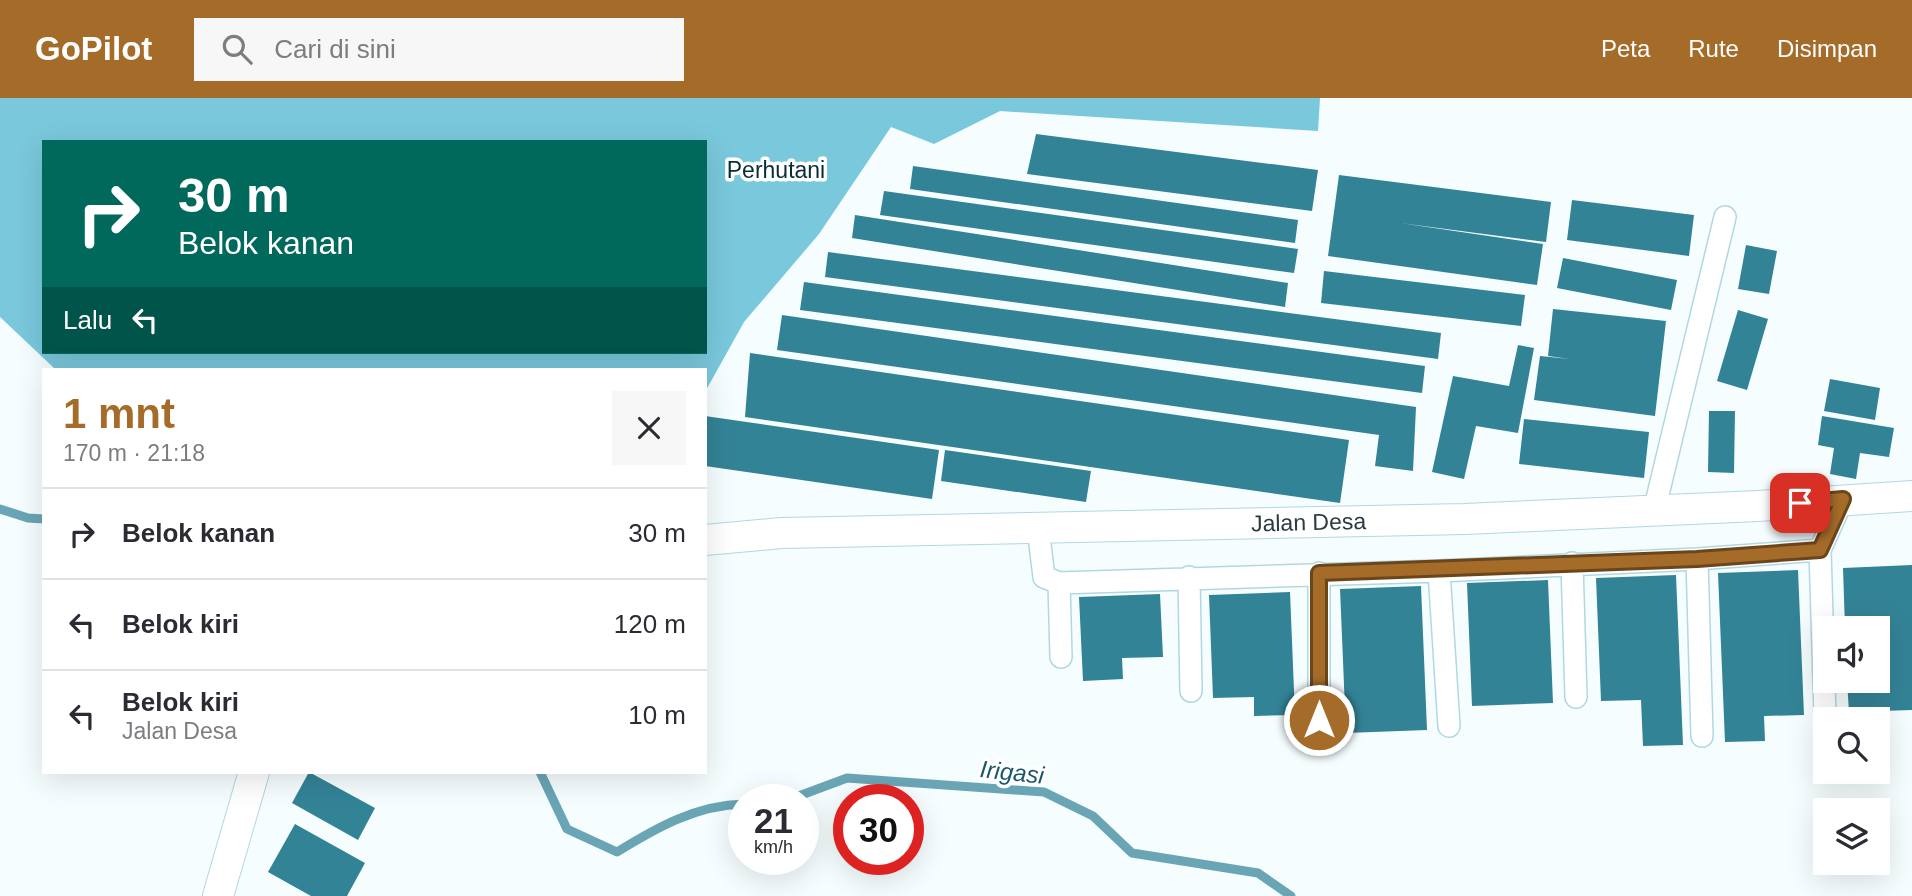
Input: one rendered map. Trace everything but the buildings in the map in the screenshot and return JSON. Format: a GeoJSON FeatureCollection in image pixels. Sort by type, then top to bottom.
{"type":"FeatureCollection","features":[{"type":"Feature","properties":{"kind":"street"},"geometry":{"type":"LineString","coordinates":[[1654,511],[1725,217]]}},
{"type":"Feature","properties":{"kind":"street","name":"Jalan Desa"},"geometry":{"type":"LineString","coordinates":[[707,540],[782,533],[1465,519],[1912,496]]}},
{"type":"Feature","properties":{"kind":"street"},"geometry":{"type":"LineString","coordinates":[[1825,707],[1820,550],[1843,499]]}},
{"type":"Feature","properties":{"kind":"street"},"geometry":{"type":"LineString","coordinates":[[1038,528],[1044,577],[1059,583],[1439,571],[1697,559],[1820,550]]}},
{"type":"Feature","properties":{"kind":"street"},"geometry":{"type":"LineString","coordinates":[[1697,559],[1702,736]]}},
{"type":"Feature","properties":{"kind":"street"},"geometry":{"type":"LineString","coordinates":[[1572,564],[1576,697]]}},
{"type":"Feature","properties":{"kind":"street"},"geometry":{"type":"LineString","coordinates":[[1439,571],[1449,726]]}},
{"type":"Feature","properties":{"kind":"street"},"geometry":{"type":"LineString","coordinates":[[1319,573],[1319,720]]}},
{"type":"Feature","properties":{"kind":"street"},"geometry":{"type":"LineString","coordinates":[[1189,577],[1191,691]]}},
{"type":"Feature","properties":{"kind":"street"},"geometry":{"type":"LineString","coordinates":[[1059,583],[1061,657]]}},
{"type":"Feature","properties":{"kind":"street"},"geometry":{"type":"LineString","coordinates":[[218,896],[253,774]]}},
{"type":"Feature","properties":{"kind":"green space","name":"Perhutani"},"geometry":{"type":"Polygon","coordinates":[[[0,98],[1320,98],[1318,131],[1000,111],[934,144],[891,127],[819,234],[744,322],[707,388],[707,368],[54,368],[0,317],[0,98]]]}},
{"type":"Feature","properties":{"kind":"waterway","name":"Irigasi"},"geometry":{"type":"LineString","coordinates":[[0,509],[28,518],[42,519]]}},
{"type":"Feature","properties":{"kind":"waterway","name":"Irigasi"},"geometry":{"type":"LineString","coordinates":[[541,774],[567,829],[617,852],[677,819],[728,805]]}},
{"type":"Feature","properties":{"kind":"waterway","name":"Irigasi"},"geometry":{"type":"LineString","coordinates":[[819,788],[847,778],[1044,792],[1093,816],[1132,853],[1258,873],[1291,896]]}},
{"type":"Feature","properties":{"kind":"route"},"geometry":{"type":"LineString","coordinates":[[1319,720],[1319,573],[1439,571],[1697,559],[1820,550],[1843,499],[1800,503]]}}]}
